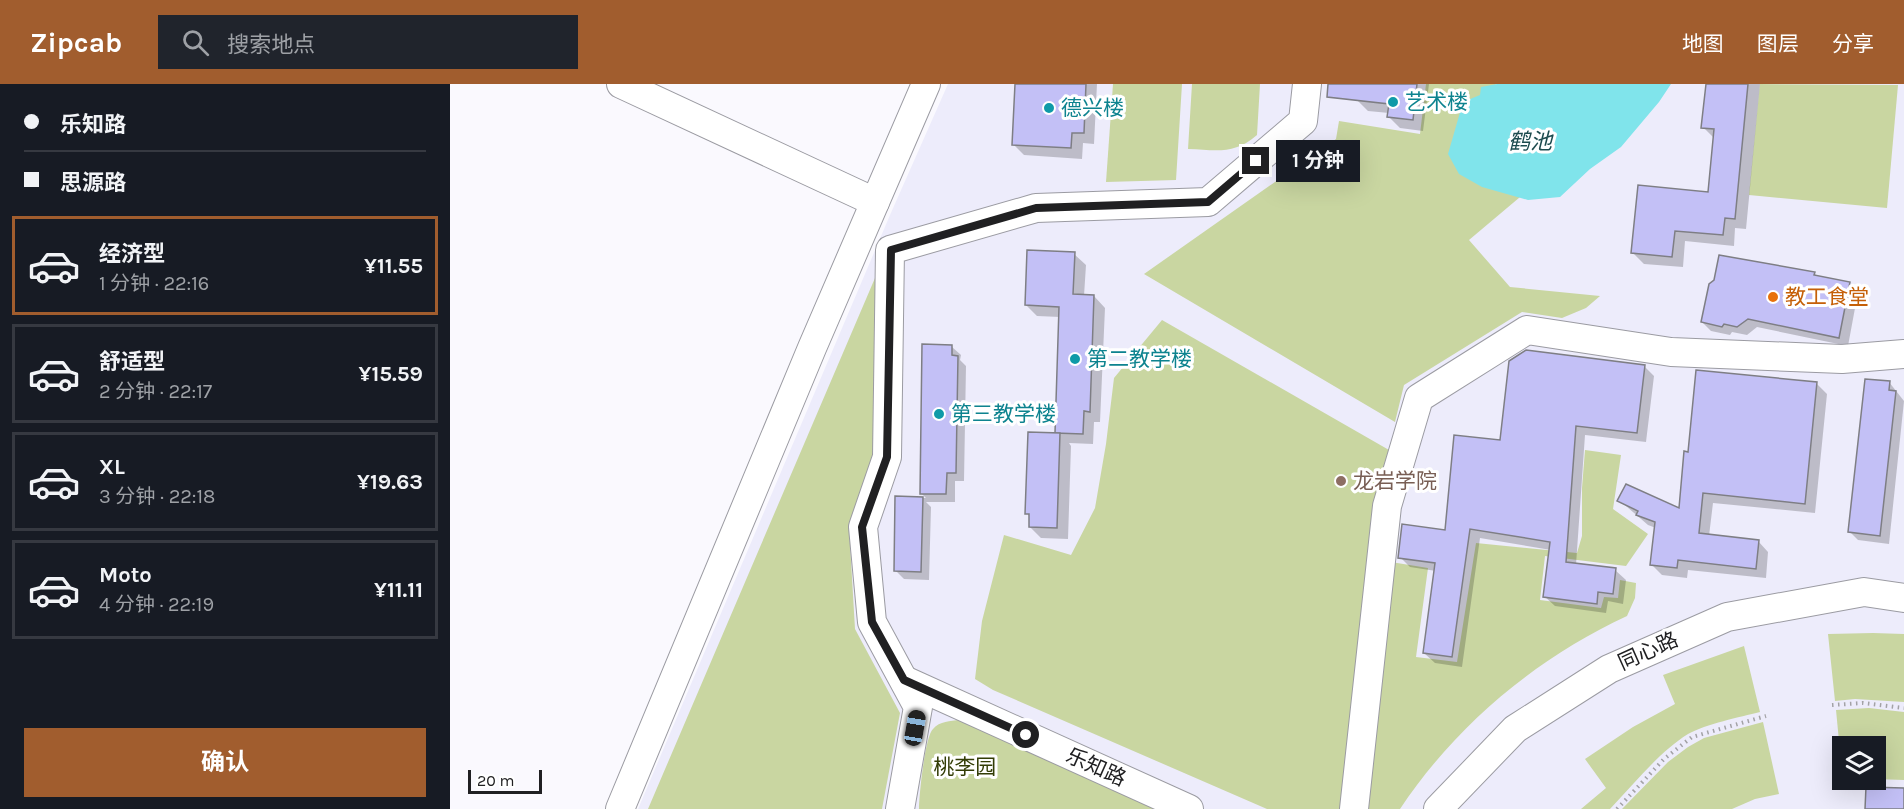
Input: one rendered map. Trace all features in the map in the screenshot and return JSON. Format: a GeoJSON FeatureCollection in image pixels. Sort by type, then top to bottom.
{"type":"FeatureCollection","features":[{"type":"Feature","properties":{"kind":"street"},"geometry":{"type":"LineString","coordinates":[[621,84],[875,202]]}},
{"type":"Feature","properties":{"kind":"street"},"geometry":{"type":"LineString","coordinates":[[620,809],[807,359],[926,84]]}},
{"type":"Feature","properties":{"kind":"street"},"geometry":{"type":"LineString","coordinates":[[900,809],[918,707],[872,622],[862,527],[887,457],[891,250],[1036,208],[1208,202],[1303,120],[1307,84]]}},
{"type":"Feature","properties":{"kind":"street"},"geometry":{"type":"LineString","coordinates":[[1354,809],[1387,506],[1419,398],[1527,330],[1671,352],[1842,359],[1904,354]]}},
{"type":"Feature","properties":{"kind":"street","name":"同心路"},"geometry":{"type":"LineString","coordinates":[[1438,809],[1515,729],[1609,669],[1727,616],[1864,592],[1904,597]]}},
{"type":"Feature","properties":{"kind":"street","name":"乐知路"},"geometry":{"type":"LineString","coordinates":[[904,680],[1189,809]]}},
{"type":"Feature","properties":{"kind":"path"},"geometry":{"type":"LineString","coordinates":[[1832,705],[1863,703],[1904,708]]}},
{"type":"Feature","properties":{"kind":"path"},"geometry":{"type":"LineString","coordinates":[[1617,809],[1664,759],[1692,737],[1766,716]]}},
{"type":"Feature","properties":{"kind":"shaded area","name":"龙岩学院"},"geometry":{"type":"Polygon","coordinates":[[[948,84],[1904,84],[1904,809],[638,809],[890,215],[948,84]]]}},
{"type":"Feature","properties":{"kind":"green space"},"geometry":{"type":"Polygon","coordinates":[[[1113,84],[1182,84],[1176,180],[1106,182],[1113,84]]]}},
{"type":"Feature","properties":{"kind":"green space"},"geometry":{"type":"Polygon","coordinates":[[[1192,84],[1260,84],[1257,135],[1241,146],[1225,150],[1188,149],[1192,84]]]}},
{"type":"Feature","properties":{"kind":"green space"},"geometry":{"type":"Polygon","coordinates":[[[1426,84],[1495,84],[1577,149],[1469,240],[1510,287],[1600,296],[1586,308],[1562,318],[1522,312],[1404,385],[1395,422],[1144,274],[1336,139],[1339,121],[1420,134],[1426,84]]]}},
{"type":"Feature","properties":{"kind":"green space"},"geometry":{"type":"Polygon","coordinates":[[[1760,84],[1898,85],[1887,208],[1749,195],[1760,84]]]}},
{"type":"Feature","properties":{"kind":"green space"},"geometry":{"type":"Polygon","coordinates":[[[878,271],[875,455],[849,527],[855,629],[900,713],[882,809],[648,809],[878,271]]]}},
{"type":"Feature","properties":{"kind":"green space"},"geometry":{"type":"Polygon","coordinates":[[[1162,320],[1389,450],[1372,512],[1340,809],[1267,809],[993,690],[975,679],[982,621],[1004,535],[1071,555],[1095,508],[1114,378],[1162,320]]]}},
{"type":"Feature","properties":{"kind":"green space"},"geometry":{"type":"Polygon","coordinates":[[[1585,450],[1621,455],[1613,509],[1648,534],[1626,566],[1545,556],[1540,600],[1601,608],[1604,597],[1618,598],[1620,580],[1636,583],[1635,598],[1627,616],[1561,652],[1500,697],[1446,749],[1400,809],[1361,809],[1391,562],[1428,568],[1416,657],[1457,662],[1476,543],[1577,553],[1582,536],[1585,450]]]}},
{"type":"Feature","properties":{"kind":"green space"},"geometry":{"type":"Polygon","coordinates":[[[1828,634],[1904,634],[1904,702],[1855,699],[1835,701],[1828,634]]]}},
{"type":"Feature","properties":{"kind":"green space"},"geometry":{"type":"Polygon","coordinates":[[[1744,646],[1760,712],[1695,730],[1677,741],[1657,759],[1610,809],[1581,809],[1606,788],[1585,759],[1633,727],[1675,704],[1663,675],[1744,646]]]}},
{"type":"Feature","properties":{"kind":"green space"},"geometry":{"type":"Polygon","coordinates":[[[1869,708],[1904,712],[1904,780],[1886,779],[1886,736],[1839,736],[1836,710],[1869,708]]]}},
{"type":"Feature","properties":{"kind":"green space","name":"桃李园"},"geometry":{"type":"Polygon","coordinates":[[[960,720],[1160,809],[919,809],[923,767],[930,734],[939,724],[960,720]]]}},
{"type":"Feature","properties":{"kind":"green space"},"geometry":{"type":"Polygon","coordinates":[[[1763,722],[1779,794],[1755,799],[1732,809],[1622,809],[1668,762],[1688,747],[1704,738],[1763,722]]]}},
{"type":"Feature","properties":{"kind":"water","name":"鹤池"},"geometry":{"type":"Polygon","coordinates":[[[1497,84],[1671,84],[1621,147],[1590,169],[1560,197],[1528,200],[1482,187],[1459,174],[1448,154],[1463,102],[1480,95],[1481,87],[1497,84]]]}},
{"type":"Feature","properties":{"kind":"building","name":"德兴楼"},"geometry":{"type":"Polygon","coordinates":[[[1015,84],[1086,84],[1084,133],[1072,133],[1071,148],[1012,145],[1015,84]]]}},
{"type":"Feature","properties":{"kind":"building","name":"艺术楼"},"geometry":{"type":"Polygon","coordinates":[[[1328,84],[1417,84],[1413,120],[1387,117],[1389,104],[1327,97],[1328,84]]]}},
{"type":"Feature","properties":{"kind":"building"},"geometry":{"type":"Polygon","coordinates":[[[1706,84],[1748,84],[1735,219],[1725,218],[1723,235],[1675,231],[1672,257],[1631,253],[1638,185],[1708,192],[1714,129],[1701,128],[1706,84]]]}},
{"type":"Feature","properties":{"kind":"building","name":"第二教学楼"},"geometry":{"type":"Polygon","coordinates":[[[1027,250],[1075,252],[1073,294],[1094,295],[1090,412],[1084,411],[1083,434],[1055,433],[1059,307],[1025,305],[1027,250]]]}},
{"type":"Feature","properties":{"kind":"building","name":"教工食堂"},"geometry":{"type":"Polygon","coordinates":[[[1719,255],[1815,272],[1814,275],[1850,282],[1839,338],[1748,319],[1737,327],[1724,324],[1722,327],[1701,322],[1709,284],[1714,280],[1719,255]]]}},
{"type":"Feature","properties":{"kind":"building","name":"第三教学楼"},"geometry":{"type":"Polygon","coordinates":[[[922,344],[952,345],[952,355],[958,356],[956,473],[947,473],[946,494],[920,494],[922,344]]]}},
{"type":"Feature","properties":{"kind":"building"},"geometry":{"type":"Polygon","coordinates":[[[1526,350],[1645,365],[1637,433],[1576,426],[1566,562],[1616,568],[1613,594],[1598,592],[1597,604],[1543,597],[1550,542],[1470,529],[1452,657],[1423,653],[1435,563],[1398,558],[1402,524],[1445,530],[1454,435],[1500,440],[1509,361],[1526,350]]]}},
{"type":"Feature","properties":{"kind":"building"},"geometry":{"type":"Polygon","coordinates":[[[1696,370],[1817,382],[1805,504],[1703,493],[1699,533],[1759,540],[1756,569],[1678,560],[1677,568],[1650,565],[1655,522],[1636,515],[1638,511],[1617,501],[1626,484],[1679,508],[1684,451],[1688,452],[1696,370]]]}},
{"type":"Feature","properties":{"kind":"building"},"geometry":{"type":"Polygon","coordinates":[[[1865,379],[1890,381],[1889,390],[1896,391],[1880,536],[1848,532],[1865,379]]]}},
{"type":"Feature","properties":{"kind":"building"},"geometry":{"type":"Polygon","coordinates":[[[1028,432],[1060,433],[1057,528],[1029,527],[1029,514],[1025,514],[1028,432]]]}},
{"type":"Feature","properties":{"kind":"building"},"geometry":{"type":"Polygon","coordinates":[[[895,496],[923,497],[921,572],[894,571],[895,496]]]}},
{"type":"Feature","properties":{"kind":"building"},"geometry":{"type":"Polygon","coordinates":[[[1904,788],[1904,809],[1865,809],[1866,790],[1904,788]]]}},
{"type":"Feature","properties":{"kind":"place","name":"艺术楼"},"geometry":{"type":"Point","coordinates":[1393,102]}},
{"type":"Feature","properties":{"kind":"place","name":"德兴楼"},"geometry":{"type":"Point","coordinates":[1049,108]}},
{"type":"Feature","properties":{"kind":"place","name":"教工食堂"},"geometry":{"type":"Point","coordinates":[1773,297]}},
{"type":"Feature","properties":{"kind":"place","name":"第二教学楼"},"geometry":{"type":"Point","coordinates":[1075,359]}},
{"type":"Feature","properties":{"kind":"place","name":"第三教学楼"},"geometry":{"type":"Point","coordinates":[939,414]}},
{"type":"Feature","properties":{"kind":"place","name":"龙岩学院"},"geometry":{"type":"Point","coordinates":[1341,481]}},
{"type":"Feature","properties":{"kind":"route"},"geometry":{"type":"LineString","coordinates":[[1026,735],[904,680],[872,622],[862,527],[887,457],[891,250],[1036,208],[1208,202],[1256,161]]}}]}
